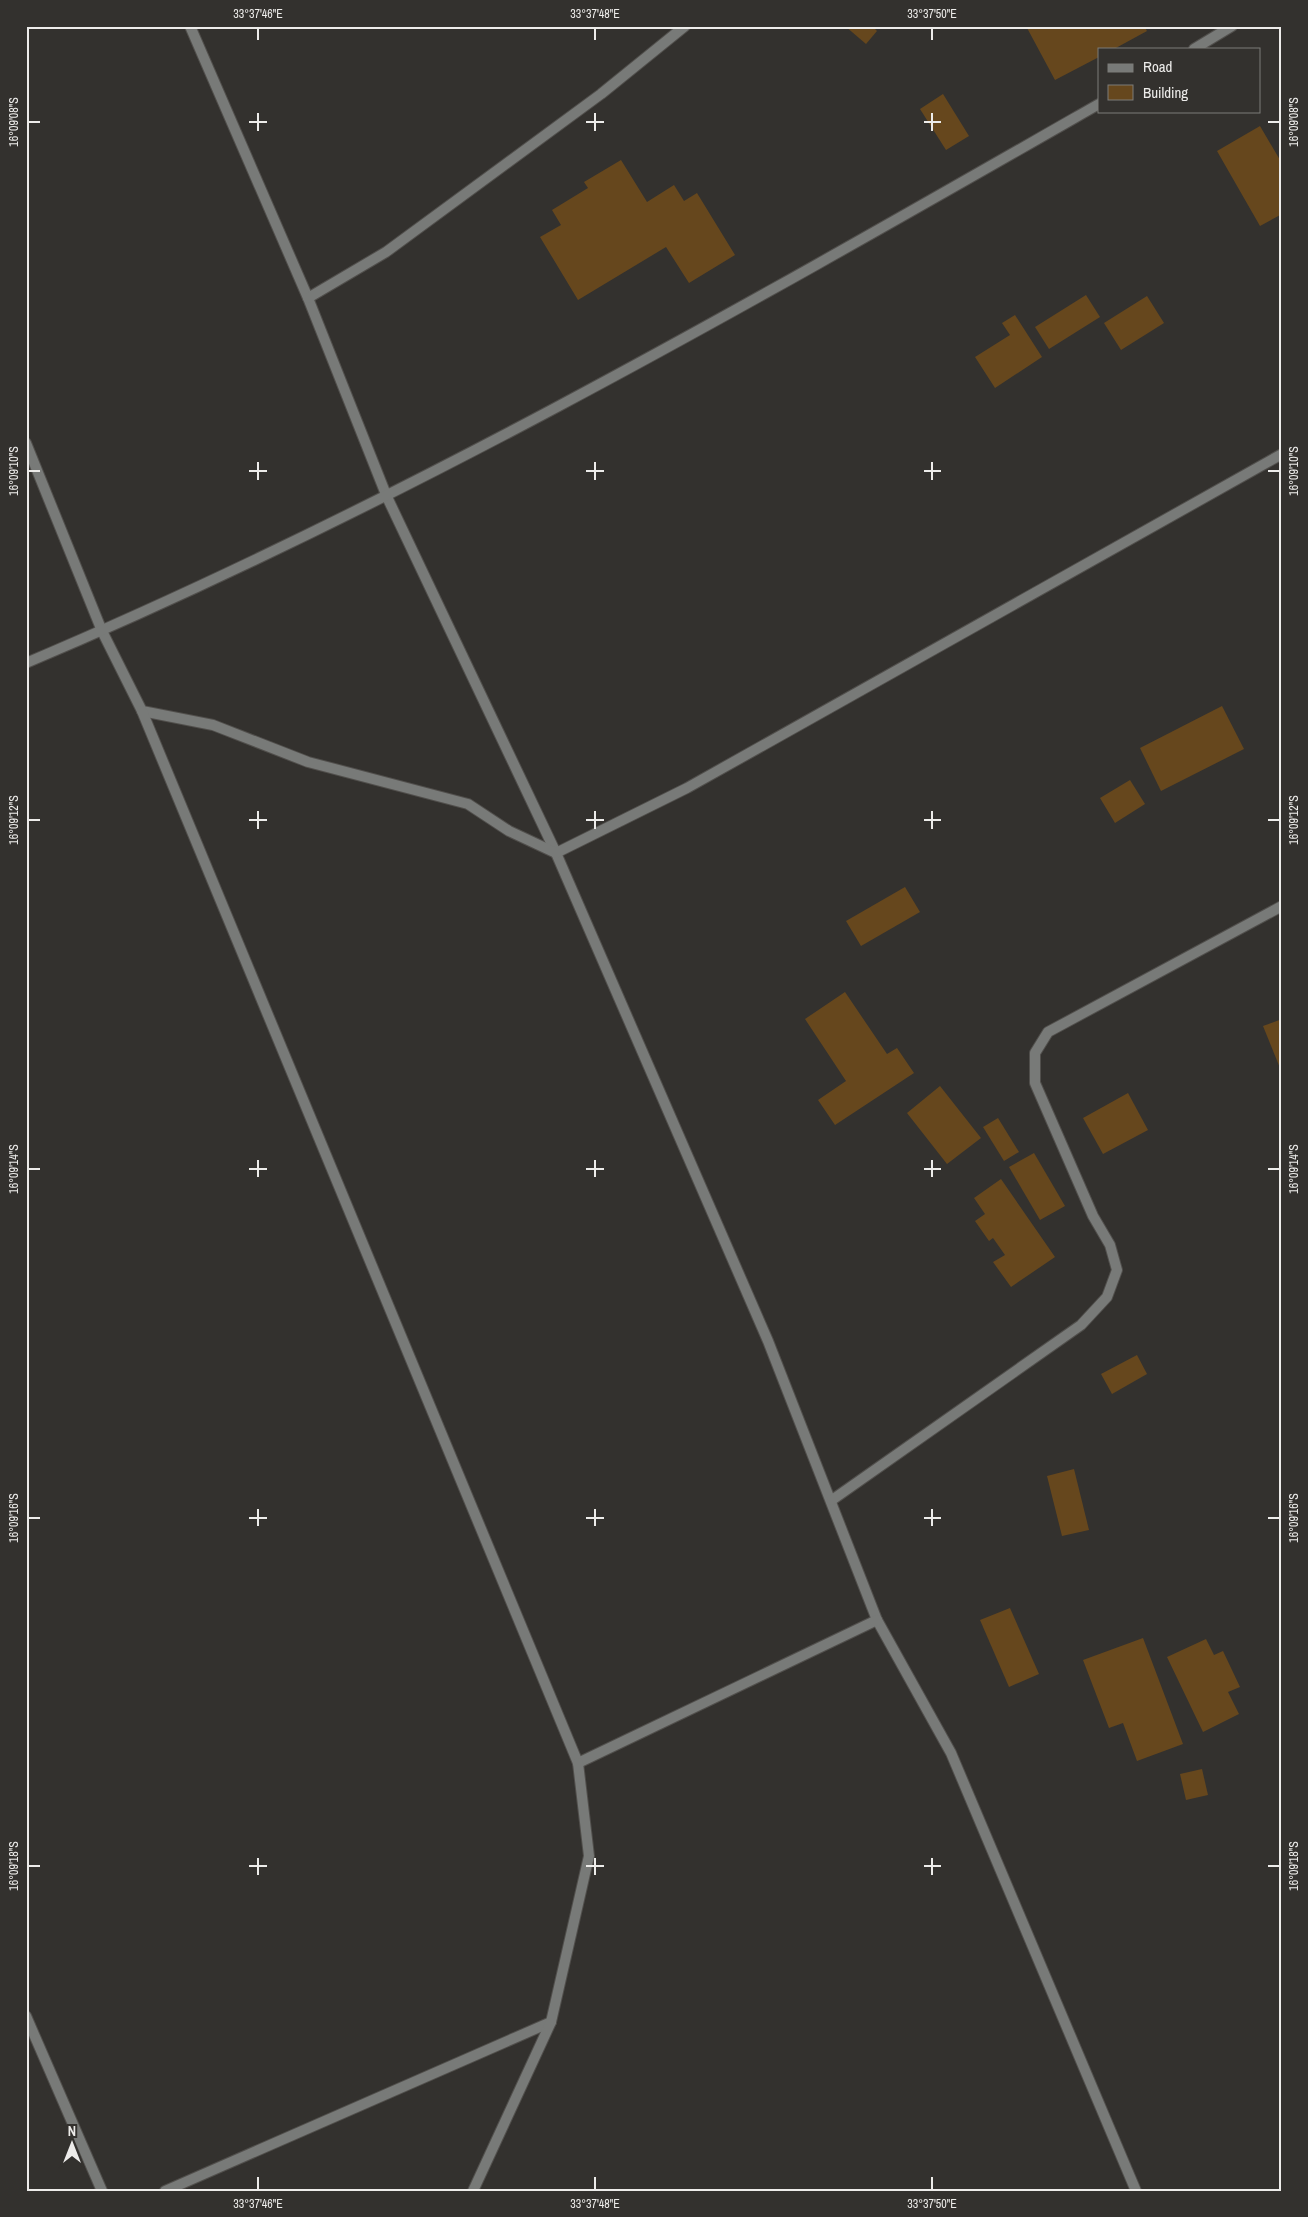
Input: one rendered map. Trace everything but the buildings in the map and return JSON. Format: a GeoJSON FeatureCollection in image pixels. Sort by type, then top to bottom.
{"type":"FeatureCollection","features":[{"type":"Feature","properties":{"kind":"street"},"geometry":{"type":"LineString","coordinates":[[190,26],[308,298],[387,497],[556,854],[768,1341],[832,1500],[877,1620],[951,1753],[1136,2191]]}},
{"type":"Feature","properties":{"kind":"street"},"geometry":{"type":"LineString","coordinates":[[308,298],[386,252],[601,94],[685,26]]}},
{"type":"Feature","properties":{"kind":"street"},"geometry":{"type":"LineString","coordinates":[[1196,48],[1232,26]]}},
{"type":"Feature","properties":{"kind":"street"},"geometry":{"type":"LineString","coordinates":[[26,662],[102,630],[387,497],[776,288],[1098,105]]}},
{"type":"Feature","properties":{"kind":"street"},"geometry":{"type":"LineString","coordinates":[[26,443],[102,630],[142,711],[578,1763],[589,1856],[551,2022],[509,2117],[473,2191]]}},
{"type":"Feature","properties":{"kind":"street"},"geometry":{"type":"LineString","coordinates":[[556,854],[687,788],[1282,454]]}},
{"type":"Feature","properties":{"kind":"street"},"geometry":{"type":"LineString","coordinates":[[142,711],[213,725],[308,762],[468,804],[509,832],[556,854]]}},
{"type":"Feature","properties":{"kind":"street"},"geometry":{"type":"LineString","coordinates":[[832,1500],[1081,1325],[1107,1298],[1117,1270],[1110,1245],[1093,1216],[1035,1083],[1035,1053],[1048,1032],[1282,906]]}},
{"type":"Feature","properties":{"kind":"street"},"geometry":{"type":"LineString","coordinates":[[578,1763],[877,1620]]}},
{"type":"Feature","properties":{"kind":"street"},"geometry":{"type":"LineString","coordinates":[[26,2016],[102,2191]]}},
{"type":"Feature","properties":{"kind":"street"},"geometry":{"type":"LineString","coordinates":[[165,2191],[551,2022]]}}]}
